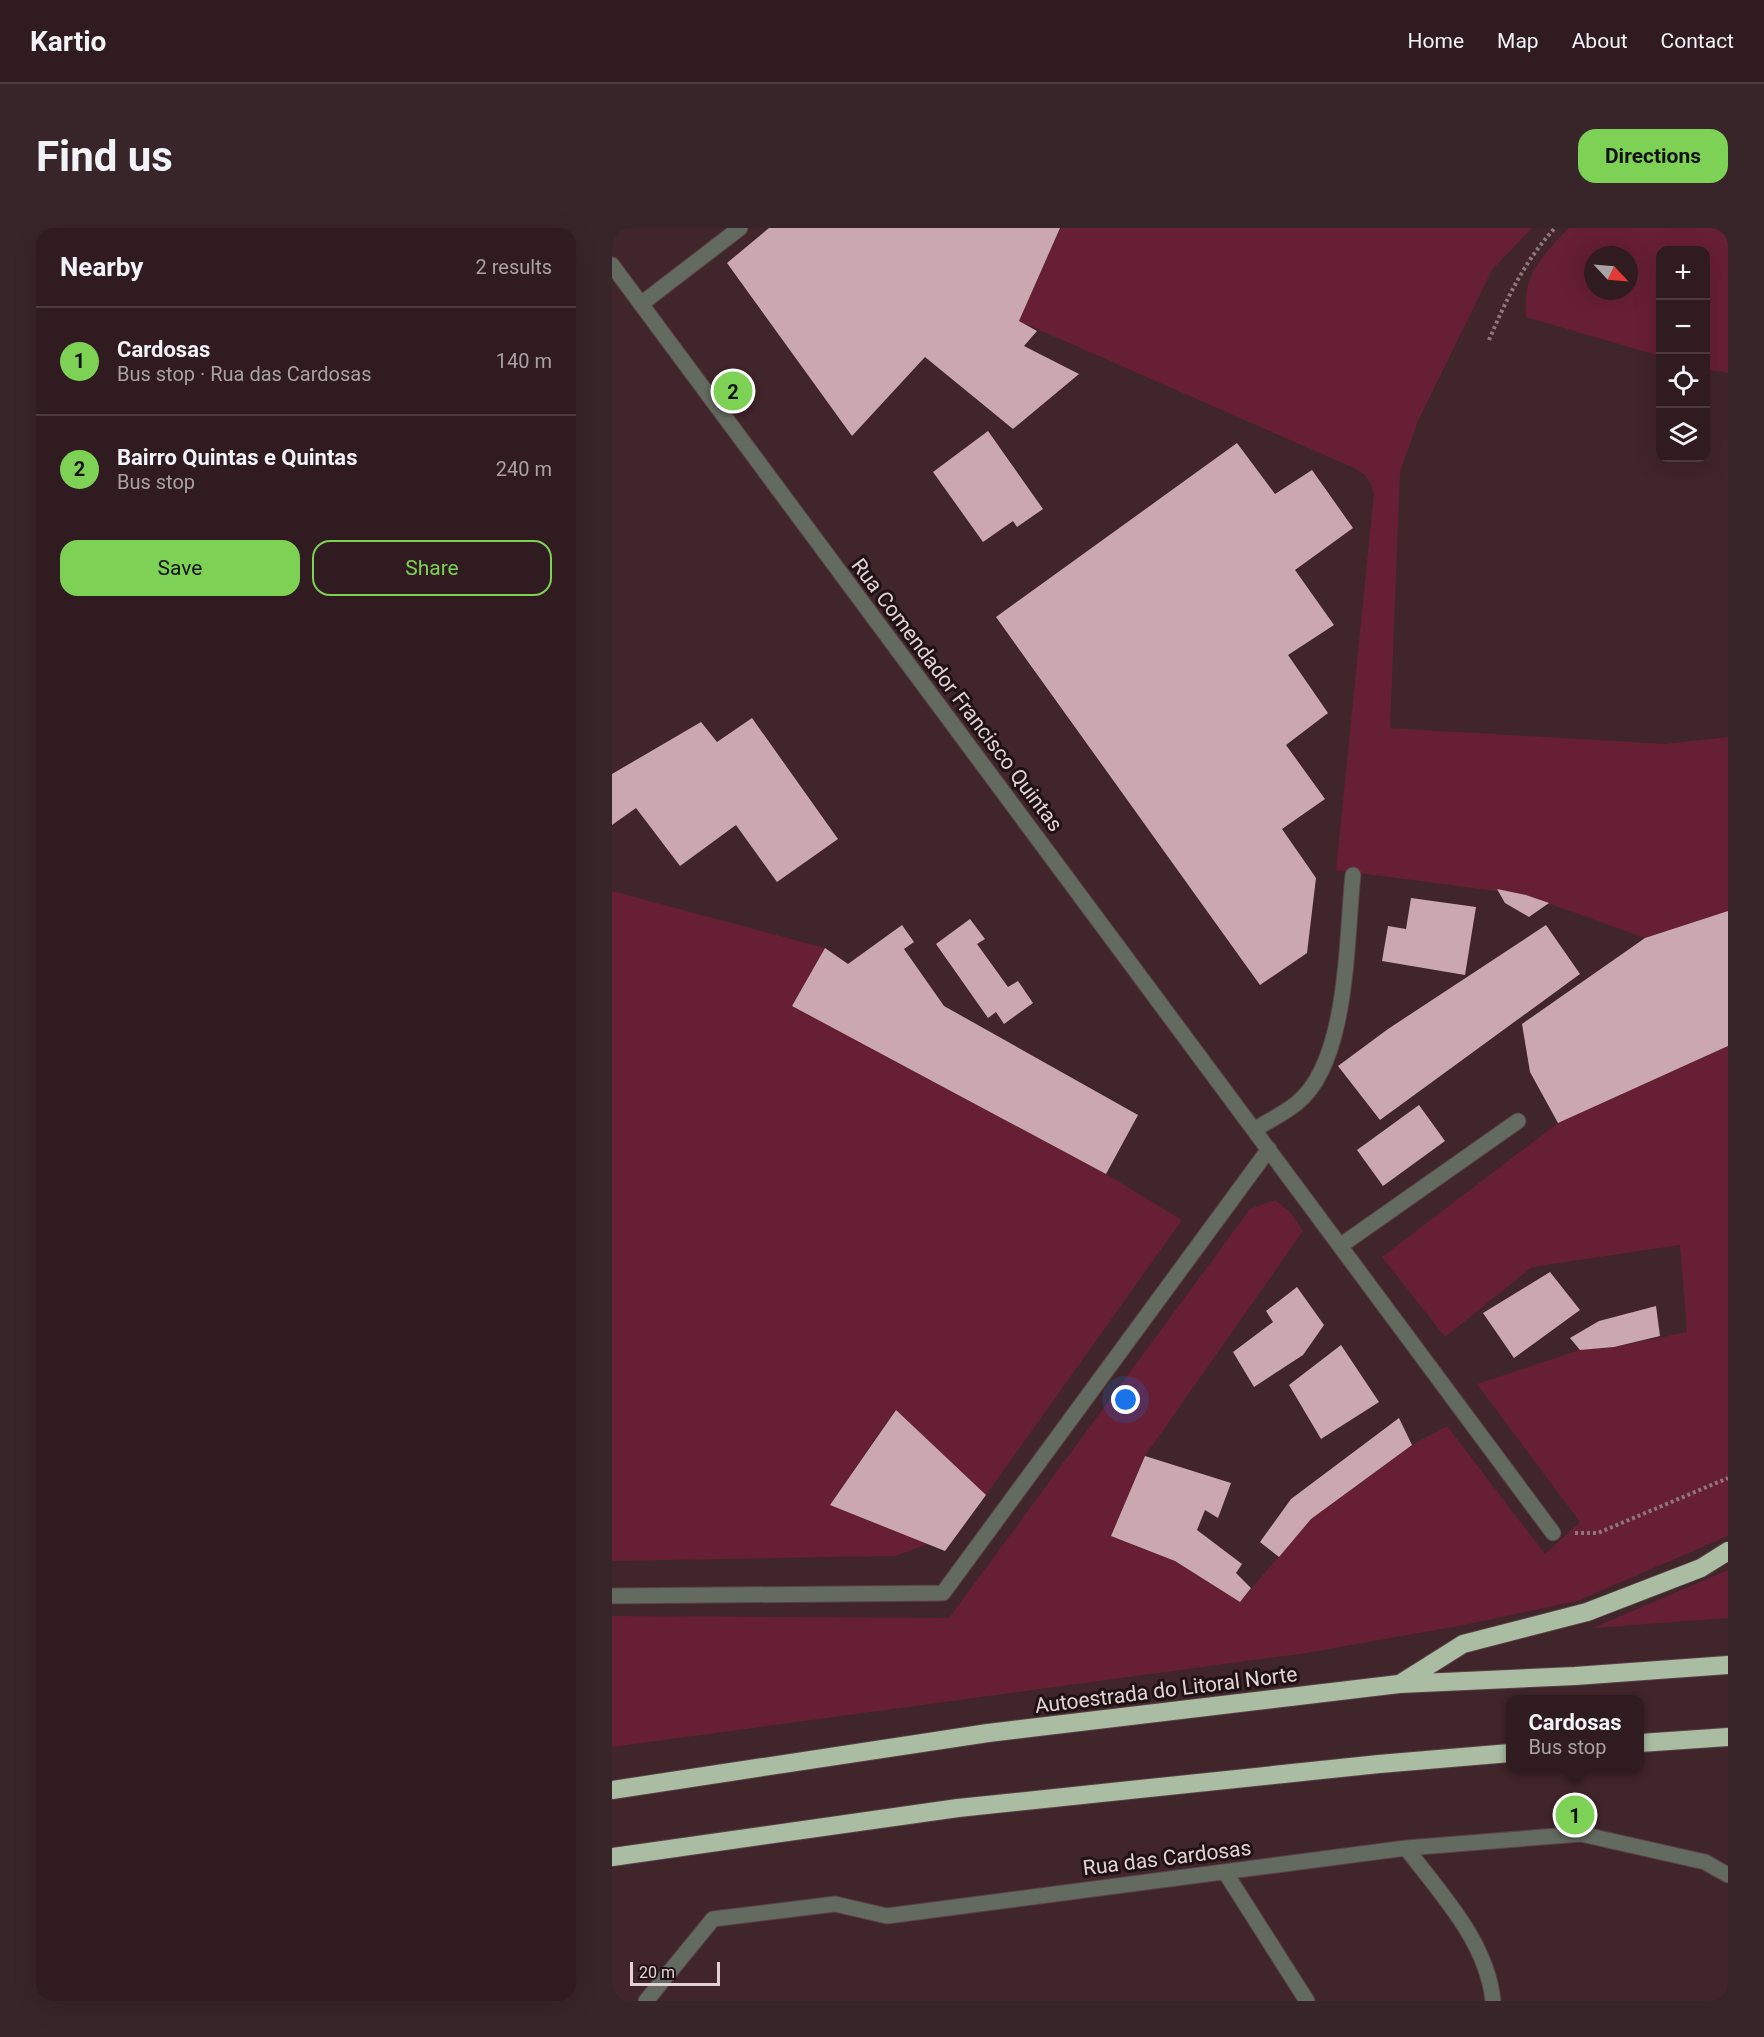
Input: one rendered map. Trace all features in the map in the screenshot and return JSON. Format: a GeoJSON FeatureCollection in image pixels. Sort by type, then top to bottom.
{"type":"FeatureCollection","features":[{"type":"Feature","properties":{"kind":"highway"},"geometry":{"type":"LineString","coordinates":[[1399,1684],[1463,1644],[1587,1612],[1701,1568],[1728,1551]]}},
{"type":"Feature","properties":{"kind":"highway","name":"Autoestrada do Litoral Norte"},"geometry":{"type":"LineString","coordinates":[[612,1790],[988,1734],[1399,1684],[1575,1676],[1728,1665]]}},
{"type":"Feature","properties":{"kind":"highway"},"geometry":{"type":"LineString","coordinates":[[1644,1743],[1728,1737]]}},
{"type":"Feature","properties":{"kind":"highway"},"geometry":{"type":"LineString","coordinates":[[612,1857],[958,1808],[1379,1764],[1506,1753]]}},
{"type":"Feature","properties":{"kind":"street"},"geometry":{"type":"LineString","coordinates":[[641,304],[740,228]]}},
{"type":"Feature","properties":{"kind":"street","name":"Rua Comendador Francisco Quintas"},"geometry":{"type":"LineString","coordinates":[[612,265],[1553,1533]]}},
{"type":"Feature","properties":{"kind":"street"},"geometry":{"type":"LineString","coordinates":[[1254,1130],[1298,1102],[1319,1077],[1331,1050],[1338,1020],[1353,875]]}},
{"type":"Feature","properties":{"kind":"street"},"geometry":{"type":"LineString","coordinates":[[1340,1246],[1518,1121]]}},
{"type":"Feature","properties":{"kind":"street"},"geometry":{"type":"LineString","coordinates":[[612,1596],[943,1593],[1269,1149]]}},
{"type":"Feature","properties":{"kind":"street","name":"Rua das Cardosas"},"geometry":{"type":"LineString","coordinates":[[646,2001],[713,1919],[836,1904],[887,1916],[1406,1848],[1581,1834],[1705,1862],[1728,1875]]}},
{"type":"Feature","properties":{"kind":"street"},"geometry":{"type":"LineString","coordinates":[[1406,1848],[1461,1920],[1490,1975],[1493,2001]]}},
{"type":"Feature","properties":{"kind":"street"},"geometry":{"type":"LineString","coordinates":[[1225,1872],[1307,2001]]}},
{"type":"Feature","properties":{"kind":"path"},"geometry":{"type":"LineString","coordinates":[[1489,340],[1505,303],[1536,248],[1555,228]]}},
{"type":"Feature","properties":{"kind":"path"},"geometry":{"type":"LineString","coordinates":[[1553,1533],[1598,1533],[1728,1478]]}},
{"type":"Feature","properties":{"kind":"shaded area"},"geometry":{"type":"Polygon","coordinates":[[[1060,228],[1532,228],[1492,270],[1418,421],[1400,472],[1390,728],[1664,744],[1728,737],[1728,911],[1645,938],[1526,895],[1336,870],[1374,494],[1370,483],[1362,473],[1353,468],[1019,321],[1060,228]]]}},
{"type":"Feature","properties":{"kind":"shaded area"},"geometry":{"type":"Polygon","coordinates":[[[1569,228],[1728,228],[1728,373],[1710,370],[1710,246],[1656,246],[1656,355],[1526,317],[1527,289],[1542,257],[1569,228]]]}},
{"type":"Feature","properties":{"kind":"shaded area"},"geometry":{"type":"Polygon","coordinates":[[[612,891],[825,948],[792,1006],[1106,1174],[1182,1220],[986,1495],[895,1410],[830,1505],[928,1544],[895,1556],[612,1561],[612,891]]]}},
{"type":"Feature","properties":{"kind":"shaded area"},"geometry":{"type":"Polygon","coordinates":[[[1728,1046],[1728,1536],[1577,1601],[1464,1625],[1306,1653],[612,1747],[612,1616],[949,1618],[1250,1209],[1275,1200],[1290,1212],[1303,1231],[1145,1456],[1111,1536],[1175,1561],[1240,1602],[1311,1519],[1412,1445],[1447,1426],[1545,1554],[1580,1522],[1477,1384],[1580,1350],[1614,1347],[1687,1332],[1680,1245],[1532,1267],[1445,1337],[1382,1257],[1558,1123],[1728,1046]]]}},
{"type":"Feature","properties":{"kind":"shaded area"},"geometry":{"type":"Polygon","coordinates":[[[1728,1570],[1728,1618],[1593,1628],[1728,1570]]]}},
{"type":"Feature","properties":{"kind":"building"},"geometry":{"type":"Polygon","coordinates":[[[769,228],[1060,228],[1019,321],[1037,331],[1024,346],[1079,374],[1013,429],[925,357],[852,436],[727,263],[769,228]]]}},
{"type":"Feature","properties":{"kind":"building"},"geometry":{"type":"Polygon","coordinates":[[[988,431],[1043,509],[1017,527],[1013,521],[983,542],[933,472],[988,431]]]}},
{"type":"Feature","properties":{"kind":"building"},"geometry":{"type":"Polygon","coordinates":[[[1237,443],[1275,494],[1312,470],[1353,528],[1295,570],[1334,625],[1288,655],[1328,713],[1286,745],[1325,799],[1282,829],[1316,878],[1307,953],[1260,985],[996,617],[1237,443]]]}},
{"type":"Feature","properties":{"kind":"building"},"geometry":{"type":"Polygon","coordinates":[[[752,718],[838,839],[777,882],[736,825],[680,866],[636,808],[612,825],[612,774],[701,722],[717,742],[752,718]]]}},
{"type":"Feature","properties":{"kind":"building"},"geometry":{"type":"Polygon","coordinates":[[[1497,889],[1549,903],[1529,917],[1505,903],[1497,889]]]}},
{"type":"Feature","properties":{"kind":"building"},"geometry":{"type":"Polygon","coordinates":[[[1411,898],[1476,907],[1465,975],[1382,961],[1388,926],[1406,929],[1411,898]]]}},
{"type":"Feature","properties":{"kind":"building"},"geometry":{"type":"Polygon","coordinates":[[[1728,911],[1728,1046],[1558,1123],[1530,1072],[1522,1024],[1645,938],[1728,911]]]}},
{"type":"Feature","properties":{"kind":"building"},"geometry":{"type":"Polygon","coordinates":[[[970,919],[985,939],[977,944],[1008,987],[1018,981],[1033,1003],[1004,1024],[996,1012],[988,1018],[936,944],[970,919]]]}},
{"type":"Feature","properties":{"kind":"building"},"geometry":{"type":"Polygon","coordinates":[[[902,925],[914,942],[904,949],[944,1006],[1138,1115],[1106,1174],[792,1006],[825,948],[848,964],[902,925]]]}},
{"type":"Feature","properties":{"kind":"building"},"geometry":{"type":"Polygon","coordinates":[[[1546,925],[1580,974],[1380,1120],[1338,1066],[1388,1029],[1546,925]]]}},
{"type":"Feature","properties":{"kind":"building"},"geometry":{"type":"Polygon","coordinates":[[[1419,1105],[1445,1141],[1383,1186],[1357,1150],[1419,1105]]]}},
{"type":"Feature","properties":{"kind":"building"},"geometry":{"type":"Polygon","coordinates":[[[1550,1272],[1580,1310],[1514,1358],[1483,1313],[1550,1272]]]}},
{"type":"Feature","properties":{"kind":"building"},"geometry":{"type":"Polygon","coordinates":[[[1297,1287],[1324,1325],[1303,1355],[1254,1387],[1233,1352],[1273,1322],[1266,1311],[1297,1287]]]}},
{"type":"Feature","properties":{"kind":"building"},"geometry":{"type":"Polygon","coordinates":[[[1656,1306],[1660,1336],[1614,1347],[1580,1350],[1570,1338],[1599,1321],[1656,1306]]]}},
{"type":"Feature","properties":{"kind":"building"},"geometry":{"type":"Polygon","coordinates":[[[1341,1345],[1379,1402],[1321,1439],[1289,1385],[1341,1345]]]}},
{"type":"Feature","properties":{"kind":"building"},"geometry":{"type":"Polygon","coordinates":[[[896,1410],[986,1495],[945,1551],[830,1505],[896,1410]]]}},
{"type":"Feature","properties":{"kind":"building"},"geometry":{"type":"Polygon","coordinates":[[[1399,1418],[1412,1445],[1311,1519],[1279,1557],[1260,1542],[1291,1499],[1399,1418]]]}},
{"type":"Feature","properties":{"kind":"building"},"geometry":{"type":"Polygon","coordinates":[[[1145,1456],[1231,1483],[1218,1518],[1205,1510],[1197,1530],[1242,1564],[1236,1573],[1251,1588],[1240,1602],[1175,1561],[1111,1536],[1145,1456]]]}},
{"type":"Feature","properties":{"kind":"place","name":"Bairro Quintas e Quintas"},"geometry":{"type":"Point","coordinates":[733,391]}},
{"type":"Feature","properties":{"kind":"place","name":"Cardosas"},"geometry":{"type":"Point","coordinates":[1575,1815]}}]}
